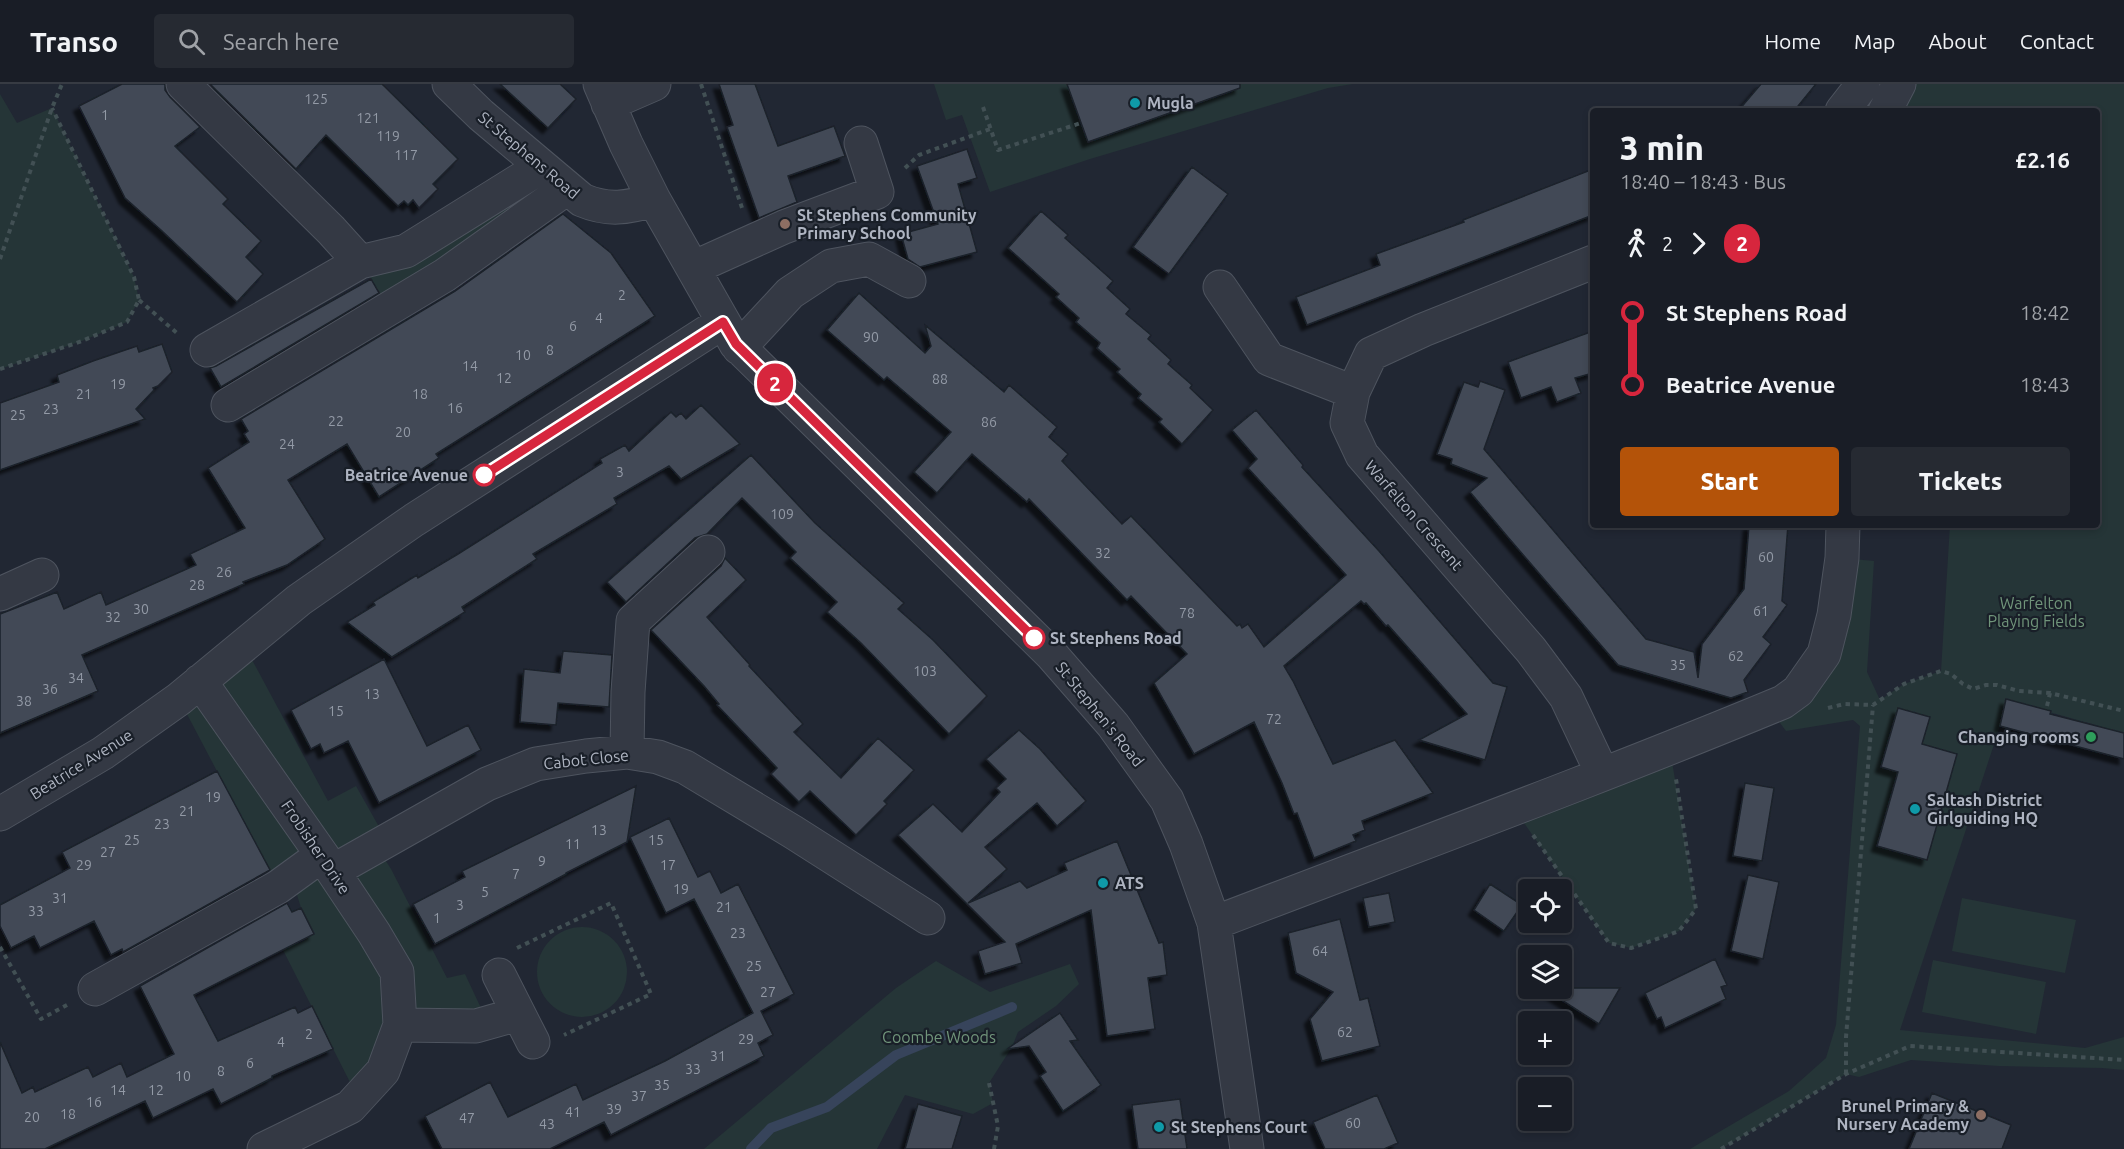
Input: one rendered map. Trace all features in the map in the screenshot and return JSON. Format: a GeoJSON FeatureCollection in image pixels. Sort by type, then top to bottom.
{"type":"FeatureCollection","features":[{"type":"Feature","properties":{"kind":"street"},"geometry":{"type":"LineString","coordinates":[[183,84],[331,230],[360,262]]}},
{"type":"Feature","properties":{"kind":"street","name":"St Stephens Road"},"geometry":{"type":"LineString","coordinates":[[449,84],[481,115],[582,200],[598,207],[619,208],[654,200]]}},
{"type":"Feature","properties":{"kind":"street"},"geometry":{"type":"LineString","coordinates":[[604,94],[654,84]]}},
{"type":"Feature","properties":{"kind":"street"},"geometry":{"type":"LineString","coordinates":[[1844,108],[1863,84]]}},
{"type":"Feature","properties":{"kind":"street"},"geometry":{"type":"LineString","coordinates":[[1887,108],[1899,84]]}},
{"type":"Feature","properties":{"kind":"street","name":"St Stephen's Road"},"geometry":{"type":"LineString","coordinates":[[604,94],[654,200],[731,335],[1051,654],[1113,725],[1167,800],[1186,844],[1214,923],[1247,1149]]}},
{"type":"Feature","properties":{"kind":"street"},"geometry":{"type":"LineString","coordinates":[[693,268],[784,227],[877,192],[861,143]]}},
{"type":"Feature","properties":{"kind":"street"},"geometry":{"type":"LineString","coordinates":[[207,350],[360,262],[406,251],[541,167]]}},
{"type":"Feature","properties":{"kind":"street"},"geometry":{"type":"LineString","coordinates":[[228,405],[446,274],[567,188]]}},
{"type":"Feature","properties":{"kind":"street","name":"Beatrice Avenue"},"geometry":{"type":"LineString","coordinates":[[0,814],[103,753],[179,699],[299,600],[414,520],[731,335],[831,266],[869,259],[909,281]]}},
{"type":"Feature","properties":{"kind":"street","name":"Warfelton Crescent"},"geometry":{"type":"LineString","coordinates":[[1590,263],[1423,330],[1371,354],[1353,392],[1347,423],[1362,455],[1531,650],[1566,697],[1602,773]]}},
{"type":"Feature","properties":{"kind":"street"},"geometry":{"type":"LineString","coordinates":[[1220,288],[1269,359],[1353,392]]}},
{"type":"Feature","properties":{"kind":"street"},"geometry":{"type":"LineString","coordinates":[[1214,923],[1514,809],[1602,773],[1670,749],[1783,702],[1798,691],[1824,654],[1834,615],[1842,558],[1843,528]]}},
{"type":"Feature","properties":{"kind":"street"},"geometry":{"type":"LineString","coordinates":[[627,752],[633,621],[708,552]]}},
{"type":"Feature","properties":{"kind":"street"},"geometry":{"type":"LineString","coordinates":[[0,594],[42,575]]}},
{"type":"Feature","properties":{"kind":"street","name":"Frobisher Drive"},"geometry":{"type":"LineString","coordinates":[[200,681],[328,863],[397,972],[400,1025],[382,1071],[350,1107],[264,1149]]}},
{"type":"Feature","properties":{"kind":"street","name":"Cabot Close"},"geometry":{"type":"LineString","coordinates":[[95,989],[279,887],[487,784],[536,764],[627,752],[658,757],[685,767],[928,918]]}},
{"type":"Feature","properties":{"kind":"street"},"geometry":{"type":"LineString","coordinates":[[499,975],[533,1042]]}},
{"type":"Feature","properties":{"kind":"street"},"geometry":{"type":"LineString","coordinates":[[400,1025],[476,1026],[518,1014]]}},
{"type":"Feature","properties":{"kind":"path"},"geometry":{"type":"LineString","coordinates":[[0,259],[62,84]]}},
{"type":"Feature","properties":{"kind":"path"},"geometry":{"type":"LineString","coordinates":[[701,84],[753,241]]}},
{"type":"Feature","properties":{"kind":"path"},"geometry":{"type":"LineString","coordinates":[[983,107],[998,150],[1081,123]]}},
{"type":"Feature","properties":{"kind":"path"},"geometry":{"type":"LineString","coordinates":[[52,108],[134,277],[139,300],[189,343],[207,350]]}},
{"type":"Feature","properties":{"kind":"path"},"geometry":{"type":"LineString","coordinates":[[877,192],[919,155],[990,129]]}},
{"type":"Feature","properties":{"kind":"path"},"geometry":{"type":"LineString","coordinates":[[0,369],[127,322],[139,300]]}},
{"type":"Feature","properties":{"kind":"path"},"geometry":{"type":"LineString","coordinates":[[1846,1074],[1845,1037],[1873,705],[1904,684],[1941,671],[1952,674],[1973,689],[1996,685],[2019,691],[2050,693],[2124,711]]}},
{"type":"Feature","properties":{"kind":"path"},"geometry":{"type":"LineString","coordinates":[[2047,706],[2050,693]]}},
{"type":"Feature","properties":{"kind":"path"},"geometry":{"type":"LineString","coordinates":[[1514,809],[1609,943],[1631,948],[1679,931],[1696,909],[1670,749]]}},
{"type":"Feature","properties":{"kind":"path"},"geometry":{"type":"LineString","coordinates":[[499,975],[511,951],[611,903],[651,994],[556,1039],[533,1042]]}},
{"type":"Feature","properties":{"kind":"path"},"geometry":{"type":"LineString","coordinates":[[0,947],[41,1019],[95,989]]}},
{"type":"Feature","properties":{"kind":"path"},"geometry":{"type":"LineString","coordinates":[[1721,1149],[1846,1074],[1910,1046],[2124,1060]]}},
{"type":"Feature","properties":{"kind":"path"},"geometry":{"type":"LineString","coordinates":[[988,1083],[998,1126],[993,1149]]}},
{"type":"Feature","properties":{"kind":"green space"},"geometry":{"type":"Polygon","coordinates":[[[934,84],[1353,84],[1328,88],[1090,159],[990,192],[962,115],[946,120],[934,84]]]}},
{"type":"Feature","properties":{"kind":"green space","name":"Warfelton Playing Fields"},"geometry":{"type":"Polygon","coordinates":[[[1863,84],[2124,84],[2124,733],[2006,700],[2000,726],[1900,1030],[2085,1048],[2124,1037],[2124,1070],[1999,1066],[1911,1060],[1859,1077],[1846,1074],[1721,1149],[1690,1149],[1789,1091],[1826,1058],[1836,1025],[1860,726],[1853,720],[1786,731],[1769,708],[1798,691],[1842,558],[1874,561],[1867,672],[1880,700],[1904,684],[1941,671],[1950,528],[2100,528],[2100,108],[1844,108],[1863,84]]]}},
{"type":"Feature","properties":{"kind":"green space"},"geometry":{"type":"Polygon","coordinates":[[[0,94],[17,123],[52,108],[134,277],[139,300],[127,322],[82,341],[0,369],[0,94]]]}},
{"type":"Feature","properties":{"kind":"green space"},"geometry":{"type":"Polygon","coordinates":[[[541,167],[567,188],[381,295],[367,272],[541,167]]]}},
{"type":"Feature","properties":{"kind":"green space"},"geometry":{"type":"Polygon","coordinates":[[[244,645],[328,801],[356,786],[387,841],[377,847],[391,869],[447,978],[465,974],[488,1023],[400,1025],[358,1098],[283,950],[314,934],[301,908],[292,878],[278,887],[179,699],[244,645]]]}},
{"type":"Feature","properties":{"kind":"green space"},"geometry":{"type":"Polygon","coordinates":[[[1670,749],[1696,909],[1679,931],[1631,948],[1609,943],[1572,891],[1572,879],[1564,879],[1514,809],[1670,749]]]}},
{"type":"Feature","properties":{"kind":"green space"},"geometry":{"type":"Polygon","coordinates":[[[1962,898],[2076,920],[2065,973],[1952,951],[1962,898]]]}},
{"type":"Feature","properties":{"kind":"green space"},"geometry":{"type":"Polygon","coordinates":[[[582,927],[599,931],[614,940],[623,955],[627,972],[623,989],[614,1004],[599,1013],[582,1017],[565,1013],[550,1004],[541,989],[537,972],[541,955],[550,940],[565,931],[582,927]]]}},
{"type":"Feature","properties":{"kind":"green space"},"geometry":{"type":"Polygon","coordinates":[[[1933,960],[2046,982],[2036,1034],[1922,1012],[1933,960]]]}},
{"type":"Feature","properties":{"kind":"green space","name":"Coombe Woods"},"geometry":{"type":"Polygon","coordinates":[[[936,961],[990,992],[1070,964],[1079,984],[1056,1006],[1018,1032],[1012,1047],[989,1083],[993,1103],[973,1114],[905,1095],[877,1149],[704,1149],[896,988],[936,961]]]}},
{"type":"Feature","properties":{"kind":"building"},"geometry":{"type":"Polygon","coordinates":[[[122,84],[165,84],[165,90],[170,97],[200,127],[175,146],[228,199],[223,204],[261,241],[246,257],[263,274],[237,302],[125,198],[79,106],[122,84]]]}},
{"type":"Feature","properties":{"kind":"building"},"geometry":{"type":"Polygon","coordinates":[[[210,84],[382,84],[458,159],[433,184],[438,189],[419,208],[413,200],[408,205],[404,201],[398,206],[326,135],[296,169],[210,84]]]}},
{"type":"Feature","properties":{"kind":"building"},"geometry":{"type":"Polygon","coordinates":[[[500,84],[560,84],[576,99],[548,128],[500,84]]]}},
{"type":"Feature","properties":{"kind":"building"},"geometry":{"type":"Polygon","coordinates":[[[719,84],[755,84],[778,146],[834,126],[845,156],[788,176],[797,202],[759,218],[727,127],[733,125],[719,84]]]}},
{"type":"Feature","properties":{"kind":"building","name":"Mugla"},"geometry":{"type":"Polygon","coordinates":[[[1067,84],[1240,84],[1240,88],[1088,142],[1067,84]]]}},
{"type":"Feature","properties":{"kind":"building"},"geometry":{"type":"Polygon","coordinates":[[[1761,84],[1816,84],[1796,108],[1741,108],[1761,84]]]}},
{"type":"Feature","properties":{"kind":"building"},"geometry":{"type":"Polygon","coordinates":[[[967,149],[977,178],[958,184],[977,252],[920,267],[908,259],[901,234],[938,224],[917,166],[967,149]]]}},
{"type":"Feature","properties":{"kind":"building"},"geometry":{"type":"Polygon","coordinates":[[[1192,167],[1228,194],[1169,274],[1133,247],[1192,167]]]}},
{"type":"Feature","properties":{"kind":"building"},"geometry":{"type":"Polygon","coordinates":[[[1590,170],[1590,216],[1307,325],[1296,297],[1380,265],[1376,254],[1464,222],[1463,220],[1590,170]]]}},
{"type":"Feature","properties":{"kind":"building"},"geometry":{"type":"Polygon","coordinates":[[[1041,211],[1068,235],[1065,238],[1113,281],[1107,288],[1130,309],[1126,314],[1151,335],[1148,339],[1171,360],[1168,364],[1192,385],[1190,388],[1213,410],[1182,444],[1159,422],[1162,419],[1138,398],[1141,394],[1117,372],[1120,369],[1097,348],[1100,343],[1076,322],[1079,318],[1056,297],[1059,294],[1008,248],[1041,211]]]}},
{"type":"Feature","properties":{"kind":"building"},"geometry":{"type":"Polygon","coordinates":[[[563,214],[611,253],[655,316],[436,454],[439,458],[379,497],[347,444],[288,480],[325,539],[287,565],[243,582],[244,584],[82,655],[98,691],[0,733],[0,614],[57,592],[64,609],[101,592],[106,605],[196,565],[190,554],[245,528],[208,468],[249,442],[244,434],[248,431],[241,419],[455,291],[563,214]]]}},
{"type":"Feature","properties":{"kind":"building"},"geometry":{"type":"Polygon","coordinates":[[[371,279],[379,293],[221,387],[210,368],[371,279]]]}},
{"type":"Feature","properties":{"kind":"building"},"geometry":{"type":"Polygon","coordinates":[[[859,293],[925,353],[931,346],[925,325],[1004,392],[1009,385],[1057,427],[1049,437],[1068,454],[1062,461],[1122,524],[1131,516],[1237,626],[1240,624],[1242,628],[1248,624],[1264,647],[1346,575],[1248,468],[1257,459],[1232,430],[1256,410],[1303,465],[1302,467],[1379,551],[1493,683],[1507,687],[1485,760],[1419,740],[1467,714],[1388,625],[1386,626],[1366,603],[1361,601],[1284,666],[1333,764],[1395,740],[1433,793],[1362,821],[1365,830],[1353,835],[1356,841],[1314,858],[1297,813],[1294,814],[1254,722],[1194,754],[1154,683],[1187,654],[1131,596],[1127,600],[1029,499],[1027,502],[972,454],[937,493],[914,472],[951,432],[887,377],[884,380],[827,330],[859,293]]]}},
{"type":"Feature","properties":{"kind":"building"},"geometry":{"type":"Polygon","coordinates":[[[1590,332],[1590,374],[1575,378],[1581,393],[1557,402],[1551,387],[1521,398],[1508,362],[1590,332]]]}},
{"type":"Feature","properties":{"kind":"building"},"geometry":{"type":"Polygon","coordinates":[[[162,344],[172,372],[153,388],[154,390],[136,409],[145,419],[0,470],[0,403],[59,382],[57,375],[93,361],[137,346],[139,352],[162,344]]]}},
{"type":"Feature","properties":{"kind":"building"},"geometry":{"type":"Polygon","coordinates":[[[1480,381],[1505,390],[1484,449],[1646,639],[1694,652],[1698,678],[1702,644],[1744,589],[1749,528],[1788,528],[1782,601],[1787,605],[1763,637],[1771,644],[1744,680],[1748,692],[1731,698],[1618,665],[1470,492],[1487,478],[1451,464],[1452,459],[1437,454],[1464,382],[1478,387],[1480,381]]]}},
{"type":"Feature","properties":{"kind":"building"},"geometry":{"type":"Polygon","coordinates":[[[701,405],[740,444],[681,479],[669,466],[614,498],[617,504],[533,554],[537,559],[462,607],[465,612],[392,657],[347,622],[375,605],[373,602],[417,575],[418,578],[458,554],[602,463],[600,459],[625,445],[629,451],[671,412],[676,417],[681,413],[686,419],[701,405]]]}},
{"type":"Feature","properties":{"kind":"building"},"geometry":{"type":"Polygon","coordinates":[[[751,455],[815,523],[904,603],[898,609],[933,640],[987,696],[949,734],[861,643],[827,612],[837,602],[790,558],[796,552],[742,498],[707,534],[695,538],[626,602],[607,582],[751,455]]]}},
{"type":"Feature","properties":{"kind":"building"},"geometry":{"type":"Polygon","coordinates":[[[725,558],[746,580],[707,617],[803,724],[794,732],[841,778],[878,738],[914,770],[884,801],[887,804],[856,835],[810,791],[799,802],[771,774],[777,768],[717,705],[719,704],[704,686],[651,630],[721,566],[725,558]]]}},
{"type":"Feature","properties":{"kind":"building"},"geometry":{"type":"Polygon","coordinates":[[[563,651],[612,655],[609,707],[558,703],[556,725],[520,722],[524,669],[560,673],[563,651]]]}},
{"type":"Feature","properties":{"kind":"building"},"geometry":{"type":"Polygon","coordinates":[[[384,659],[427,746],[468,725],[481,750],[379,803],[348,741],[324,753],[320,744],[311,749],[291,710],[384,659]]]}},
{"type":"Feature","properties":{"kind":"building"},"geometry":{"type":"Polygon","coordinates":[[[2006,699],[2051,711],[2050,714],[2124,733],[2124,759],[2000,726],[2006,699]]]}},
{"type":"Feature","properties":{"kind":"building","name":"Saltash District Girlguiding HQ"},"geometry":{"type":"Polygon","coordinates":[[[1898,708],[1930,717],[1922,744],[1957,754],[1927,860],[1877,846],[1898,772],[1881,767],[1898,708]]]}},
{"type":"Feature","properties":{"kind":"building"},"geometry":{"type":"Polygon","coordinates":[[[1019,730],[1040,749],[1086,801],[1057,826],[1037,803],[985,847],[1007,869],[968,903],[1020,881],[1027,888],[1067,870],[1064,863],[1117,841],[1159,943],[1163,942],[1167,975],[1148,978],[1155,1029],[1107,1036],[1091,910],[1016,944],[1022,963],[985,974],[978,951],[1005,942],[898,835],[933,804],[962,832],[1000,792],[996,788],[1006,779],[986,759],[1019,730]]]}},
{"type":"Feature","properties":{"kind":"building"},"geometry":{"type":"Polygon","coordinates":[[[217,771],[270,870],[123,952],[122,949],[111,955],[94,921],[40,948],[34,936],[11,948],[0,926],[0,905],[70,868],[62,852],[217,771]]]}},
{"type":"Feature","properties":{"kind":"building"},"geometry":{"type":"Polygon","coordinates":[[[1745,783],[1774,788],[1762,861],[1733,856],[1745,783]]]}},
{"type":"Feature","properties":{"kind":"building"},"geometry":{"type":"Polygon","coordinates":[[[636,786],[627,842],[435,944],[413,904],[465,877],[462,871],[636,786]]]}},
{"type":"Feature","properties":{"kind":"building"},"geometry":{"type":"Polygon","coordinates":[[[669,818],[698,877],[710,871],[721,893],[738,884],[794,994],[761,1011],[773,1035],[758,1043],[764,1056],[611,1135],[604,1122],[550,1149],[442,1149],[425,1116],[490,1082],[508,1117],[576,1084],[583,1100],[665,1061],[753,1013],[694,899],[666,913],[630,837],[669,818]]]}},
{"type":"Feature","properties":{"kind":"building"},"geometry":{"type":"Polygon","coordinates":[[[1748,875],[1779,882],[1763,959],[1731,951],[1748,875]]]}},
{"type":"Feature","properties":{"kind":"building"},"geometry":{"type":"Polygon","coordinates":[[[1490,884],[1518,902],[1518,911],[1504,931],[1474,910],[1490,884]]]}},
{"type":"Feature","properties":{"kind":"building"},"geometry":{"type":"Polygon","coordinates":[[[1389,893],[1395,922],[1369,927],[1363,898],[1389,893]]]}},
{"type":"Feature","properties":{"kind":"building"},"geometry":{"type":"Polygon","coordinates":[[[287,903],[292,912],[301,908],[314,934],[194,995],[218,1041],[295,1007],[298,1013],[312,1006],[333,1049],[272,1076],[221,1104],[213,1089],[153,1118],[145,1101],[45,1149],[0,1149],[0,1042],[22,1093],[33,1087],[35,1092],[88,1067],[93,1077],[121,1063],[127,1077],[174,1054],[140,986],[287,903]]]}},
{"type":"Feature","properties":{"kind":"building"},"geometry":{"type":"Polygon","coordinates":[[[1340,919],[1360,1000],[1368,998],[1380,1046],[1322,1061],[1310,1019],[1333,992],[1296,973],[1288,933],[1340,919]]]}},
{"type":"Feature","properties":{"kind":"building"},"geometry":{"type":"Polygon","coordinates":[[[1715,959],[1727,985],[1721,987],[1726,999],[1665,1028],[1661,1017],[1657,1019],[1645,993],[1715,959]]]}},
{"type":"Feature","properties":{"kind":"building"},"geometry":{"type":"Polygon","coordinates":[[[1572,988],[1620,988],[1599,1024],[1560,999],[1572,999],[1572,988]]]}},
{"type":"Feature","properties":{"kind":"building"},"geometry":{"type":"Polygon","coordinates":[[[1060,1013],[1078,1040],[1070,1041],[1101,1085],[1063,1111],[1040,1076],[1046,1072],[1029,1046],[1007,1049],[1060,1013]]]}},
{"type":"Feature","properties":{"kind":"building"},"geometry":{"type":"Polygon","coordinates":[[[1932,1093],[2011,1125],[2002,1149],[1909,1149],[1932,1093]]]}},
{"type":"Feature","properties":{"kind":"building"},"geometry":{"type":"Polygon","coordinates":[[[1377,1095],[1398,1143],[1384,1149],[1325,1149],[1313,1122],[1377,1095]]]}},
{"type":"Feature","properties":{"kind":"building","name":"St Stephens Court"},"geometry":{"type":"Polygon","coordinates":[[[1180,1099],[1187,1149],[1138,1149],[1132,1105],[1180,1099]]]}},
{"type":"Feature","properties":{"kind":"building"},"geometry":{"type":"Polygon","coordinates":[[[918,1104],[962,1116],[952,1149],[905,1149],[918,1104]]]}},
{"type":"Feature","properties":{"kind":"waterway"},"geometry":{"type":"LineString","coordinates":[[751,1149],[771,1128],[827,1107],[896,1055],[1012,1007]]}},
{"type":"Feature","properties":{"kind":"bus line","name":"2"},"geometry":{"type":"LineString","coordinates":[[484,475],[723,322],[736,344],[1034,638]]}},
{"type":"Feature","properties":{"kind":"place","name":"Mugla"},"geometry":{"type":"Point","coordinates":[1135,103]}},
{"type":"Feature","properties":{"kind":"place","name":"St Stephens Community Primary School"},"geometry":{"type":"Point","coordinates":[785,224]}},
{"type":"Feature","properties":{"kind":"place","name":"Beatrice Avenue"},"geometry":{"type":"Point","coordinates":[484,475]}},
{"type":"Feature","properties":{"kind":"place","name":"St Stephens Road"},"geometry":{"type":"Point","coordinates":[1034,638]}},
{"type":"Feature","properties":{"kind":"place","name":"Changing rooms"},"geometry":{"type":"Point","coordinates":[2091,737]}},
{"type":"Feature","properties":{"kind":"place","name":"Saltash District Girlguiding HQ"},"geometry":{"type":"Point","coordinates":[1915,809]}},
{"type":"Feature","properties":{"kind":"place","name":"ATS"},"geometry":{"type":"Point","coordinates":[1103,883]}},
{"type":"Feature","properties":{"kind":"place","name":"Brunel Primary & Nursery Academy"},"geometry":{"type":"Point","coordinates":[1981,1115]}},
{"type":"Feature","properties":{"kind":"place","name":"St Stephens Court"},"geometry":{"type":"Point","coordinates":[1159,1127]}}]}
